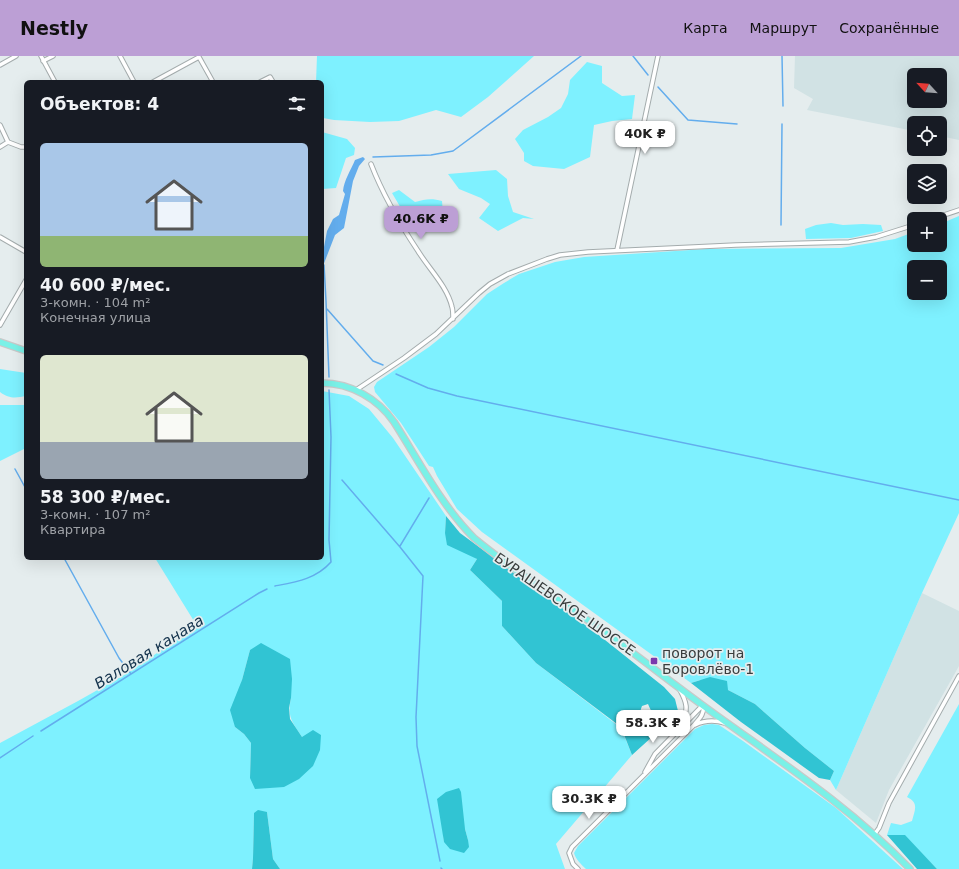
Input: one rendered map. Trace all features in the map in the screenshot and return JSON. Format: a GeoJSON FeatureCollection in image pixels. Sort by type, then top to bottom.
{"type":"FeatureCollection","features":[{"type":"Feature","properties":{"kind":"main road"},"geometry":{"type":"LineString","coordinates":[[0,342],[24,350]]}},
{"type":"Feature","properties":{"kind":"main road","name":"БУРАШЕВСКОЕ ШОССЕ"},"geometry":{"type":"LineString","coordinates":[[324,383],[356,390],[374,401],[390,416],[447,507],[474,538],[818,788],[874,835],[910,869]]}},
{"type":"Feature","properties":{"kind":"street"},"geometry":{"type":"LineString","coordinates":[[0,65],[16,56]]}},
{"type":"Feature","properties":{"kind":"street"},"geometry":{"type":"LineString","coordinates":[[41,56],[54,80]]}},
{"type":"Feature","properties":{"kind":"street"},"geometry":{"type":"LineString","coordinates":[[43,61],[53,56]]}},
{"type":"Feature","properties":{"kind":"street"},"geometry":{"type":"LineString","coordinates":[[120,56],[133,80]]}},
{"type":"Feature","properties":{"kind":"street"},"geometry":{"type":"LineString","coordinates":[[617,250],[658,56]]}},
{"type":"Feature","properties":{"kind":"street"},"geometry":{"type":"LineString","coordinates":[[157,80],[199,57],[212,80]]}},
{"type":"Feature","properties":{"kind":"street"},"geometry":{"type":"LineString","coordinates":[[0,125],[8,142],[24,148]]}},
{"type":"Feature","properties":{"kind":"street"},"geometry":{"type":"LineString","coordinates":[[0,147],[8,142]]}},
{"type":"Feature","properties":{"kind":"street"},"geometry":{"type":"LineString","coordinates":[[371,164],[376,178],[393,210],[418,252],[446,293],[452,307],[453,319]]}},
{"type":"Feature","properties":{"kind":"street"},"geometry":{"type":"LineString","coordinates":[[947,214],[959,210]]}},
{"type":"Feature","properties":{"kind":"street"},"geometry":{"type":"LineString","coordinates":[[356,390],[404,358],[436,334],[490,284],[524,267],[560,255],[617,250],[849,242],[876,237],[907,227]]}},
{"type":"Feature","properties":{"kind":"street"},"geometry":{"type":"LineString","coordinates":[[0,237],[24,251]]}},
{"type":"Feature","properties":{"kind":"street"},"geometry":{"type":"LineString","coordinates":[[0,324],[24,283]]}},
{"type":"Feature","properties":{"kind":"street"},"geometry":{"type":"LineString","coordinates":[[874,835],[879,828],[889,803],[959,676]]}},
{"type":"Feature","properties":{"kind":"street"},"geometry":{"type":"LineString","coordinates":[[678,687],[687,706],[682,726]]}},
{"type":"Feature","properties":{"kind":"street"},"geometry":{"type":"LineString","coordinates":[[578,869],[570,859],[569,854],[572,848],[694,725],[702,716],[704,709],[703,705]]}},
{"type":"Feature","properties":{"kind":"street"},"geometry":{"type":"LineString","coordinates":[[643,776],[655,754],[703,705]]}},
{"type":"Feature","properties":{"kind":"street"},"geometry":{"type":"LineString","coordinates":[[694,725],[700,722],[712,721],[729,724]]}},
{"type":"Feature","properties":{"kind":"shaded area"},"geometry":{"type":"Polygon","coordinates":[[[317,56],[534,56],[488,97],[461,117],[436,110],[399,121],[370,122],[324,118],[324,80],[316,80],[317,56]]]}},
{"type":"Feature","properties":{"kind":"shaded area"},"geometry":{"type":"Polygon","coordinates":[[[795,56],[959,56],[959,140],[947,137],[947,116],[907,116],[907,130],[807,110],[813,99],[794,88],[795,56]]]}},
{"type":"Feature","properties":{"kind":"shaded area"},"geometry":{"type":"Polygon","coordinates":[[[587,62],[602,66],[602,83],[622,96],[635,95],[632,119],[594,125],[590,157],[564,169],[533,166],[524,161],[524,153],[515,139],[523,130],[548,117],[561,108],[568,94],[570,80],[587,62]]]}},
{"type":"Feature","properties":{"kind":"shaded area"},"geometry":{"type":"Polygon","coordinates":[[[324,133],[347,139],[355,148],[354,155],[346,158],[336,188],[324,189],[324,133]]]}},
{"type":"Feature","properties":{"kind":"shaded area"},"geometry":{"type":"Polygon","coordinates":[[[363,157],[365,159],[359,166],[353,181],[344,228],[335,235],[324,263],[324,247],[327,231],[333,219],[339,215],[345,194],[343,191],[345,183],[355,160],[363,157]]]}},
{"type":"Feature","properties":{"kind":"shaded area"},"geometry":{"type":"Polygon","coordinates":[[[496,170],[507,179],[508,196],[513,212],[534,219],[523,218],[498,231],[479,218],[490,204],[481,198],[459,189],[448,174],[496,170]]]}},
{"type":"Feature","properties":{"kind":"shaded area"},"geometry":{"type":"Polygon","coordinates":[[[399,190],[415,202],[428,199],[442,201],[443,213],[429,213],[419,216],[426,223],[424,228],[415,232],[392,193],[399,190]]]}},
{"type":"Feature","properties":{"kind":"shaded area"},"geometry":{"type":"Polygon","coordinates":[[[959,216],[959,513],[922,593],[836,790],[830,780],[834,771],[805,748],[755,704],[728,690],[700,680],[691,683],[482,532],[457,509],[433,467],[429,466],[401,423],[375,392],[374,387],[377,382],[429,347],[454,327],[487,294],[519,274],[555,262],[584,257],[706,249],[841,248],[895,239],[907,235],[907,252],[947,252],[947,221],[959,216]]]}},
{"type":"Feature","properties":{"kind":"shaded area"},"geometry":{"type":"Polygon","coordinates":[[[831,223],[843,225],[881,225],[883,231],[851,238],[806,239],[805,229],[816,225],[831,223]]]}},
{"type":"Feature","properties":{"kind":"shaded area"},"geometry":{"type":"Polygon","coordinates":[[[0,369],[24,373],[24,396],[6,396],[0,392],[0,369]]]}},
{"type":"Feature","properties":{"kind":"shaded area"},"geometry":{"type":"Polygon","coordinates":[[[324,391],[349,396],[369,409],[393,438],[446,516],[445,533],[477,559],[470,570],[502,601],[502,626],[536,663],[621,728],[632,755],[556,844],[565,869],[280,869],[273,859],[267,812],[254,813],[252,869],[0,869],[0,743],[126,674],[197,626],[156,560],[324,560],[324,391]],[[250,650],[242,680],[235,727],[244,734],[251,743],[250,778],[302,737],[291,719],[291,698],[250,650]],[[442,822],[444,842],[468,840],[465,829],[442,822]]]}},
{"type":"Feature","properties":{"kind":"shaded area"},"geometry":{"type":"Polygon","coordinates":[[[0,405],[24,405],[24,449],[0,461],[0,405]]]}},
{"type":"Feature","properties":{"kind":"shaded area"},"geometry":{"type":"Polygon","coordinates":[[[446,516],[460,533],[600,636],[664,687],[675,699],[678,711],[668,718],[660,719],[654,714],[648,704],[642,706],[640,716],[649,727],[653,736],[632,755],[621,727],[536,663],[502,626],[502,601],[470,570],[477,559],[447,545],[445,533],[446,516]]]}},
{"type":"Feature","properties":{"kind":"shaded area"},"geometry":{"type":"Polygon","coordinates":[[[922,593],[959,611],[959,666],[889,790],[876,823],[836,790],[922,593]]]}},
{"type":"Feature","properties":{"kind":"shaded area"},"geometry":{"type":"Polygon","coordinates":[[[261,643],[290,659],[292,679],[289,708],[290,719],[302,737],[313,730],[321,735],[320,750],[313,766],[299,779],[284,787],[255,789],[250,778],[251,743],[244,734],[235,727],[230,710],[242,680],[250,650],[261,643]]]}},
{"type":"Feature","properties":{"kind":"shaded area"},"geometry":{"type":"Polygon","coordinates":[[[710,677],[727,681],[728,690],[755,704],[805,748],[834,771],[830,780],[819,778],[741,722],[691,683],[710,677]]]}},
{"type":"Feature","properties":{"kind":"shaded area"},"geometry":{"type":"Polygon","coordinates":[[[959,704],[959,869],[937,869],[905,836],[887,835],[891,823],[901,825],[912,821],[915,804],[907,797],[959,704]]]}},
{"type":"Feature","properties":{"kind":"shaded area"},"geometry":{"type":"Polygon","coordinates":[[[704,725],[719,725],[743,741],[836,808],[903,869],[586,869],[577,860],[574,853],[578,846],[695,729],[704,725]]]}},
{"type":"Feature","properties":{"kind":"shaded area"},"geometry":{"type":"Polygon","coordinates":[[[459,788],[461,792],[465,829],[469,847],[464,853],[450,849],[444,842],[437,799],[446,792],[459,788]]]}},
{"type":"Feature","properties":{"kind":"shaded area"},"geometry":{"type":"Polygon","coordinates":[[[258,810],[267,812],[273,859],[280,869],[252,869],[254,813],[258,810]]]}},
{"type":"Feature","properties":{"kind":"shaded area"},"geometry":{"type":"Polygon","coordinates":[[[887,835],[905,835],[937,869],[917,869],[887,835]]]}},
{"type":"Feature","properties":{"kind":"waterway"},"geometry":{"type":"LineString","coordinates":[[373,157],[431,155],[453,151],[581,56]]}},
{"type":"Feature","properties":{"kind":"waterway"},"geometry":{"type":"LineString","coordinates":[[633,56],[648,75]]}},
{"type":"Feature","properties":{"kind":"waterway"},"geometry":{"type":"LineString","coordinates":[[782,56],[783,106]]}},
{"type":"Feature","properties":{"kind":"waterway"},"geometry":{"type":"LineString","coordinates":[[658,87],[688,120],[737,124]]}},
{"type":"Feature","properties":{"kind":"waterway"},"geometry":{"type":"LineString","coordinates":[[781,225],[782,124]]}},
{"type":"Feature","properties":{"kind":"waterway"},"geometry":{"type":"LineString","coordinates":[[324,265],[329,377]]}},
{"type":"Feature","properties":{"kind":"waterway"},"geometry":{"type":"LineString","coordinates":[[327,309],[373,361],[383,365]]}},
{"type":"Feature","properties":{"kind":"waterway"},"geometry":{"type":"LineString","coordinates":[[396,374],[428,388],[457,396],[959,500]]}},
{"type":"Feature","properties":{"kind":"waterway"},"geometry":{"type":"LineString","coordinates":[[275,586],[305,579],[319,572],[331,562],[329,540],[331,437],[329,390]]}},
{"type":"Feature","properties":{"kind":"waterway"},"geometry":{"type":"LineString","coordinates":[[15,469],[24,485]]}},
{"type":"Feature","properties":{"kind":"waterway"},"geometry":{"type":"LineString","coordinates":[[342,480],[423,576],[416,717],[417,746],[440,861]]}},
{"type":"Feature","properties":{"kind":"waterway"},"geometry":{"type":"LineString","coordinates":[[400,546],[429,498]]}},
{"type":"Feature","properties":{"kind":"waterway"},"geometry":{"type":"LineString","coordinates":[[65,560],[119,658],[131,674]]}},
{"type":"Feature","properties":{"kind":"waterway","name":"Валовая канава"},"geometry":{"type":"LineString","coordinates":[[41,731],[267,589]]}},
{"type":"Feature","properties":{"kind":"waterway","name":"Валовая канава"},"geometry":{"type":"LineString","coordinates":[[0,758],[33,736]]}},
{"type":"Feature","properties":{"kind":"place","name":"поворот на Боровлёво-1"},"geometry":{"type":"Point","coordinates":[654,661]}}]}
